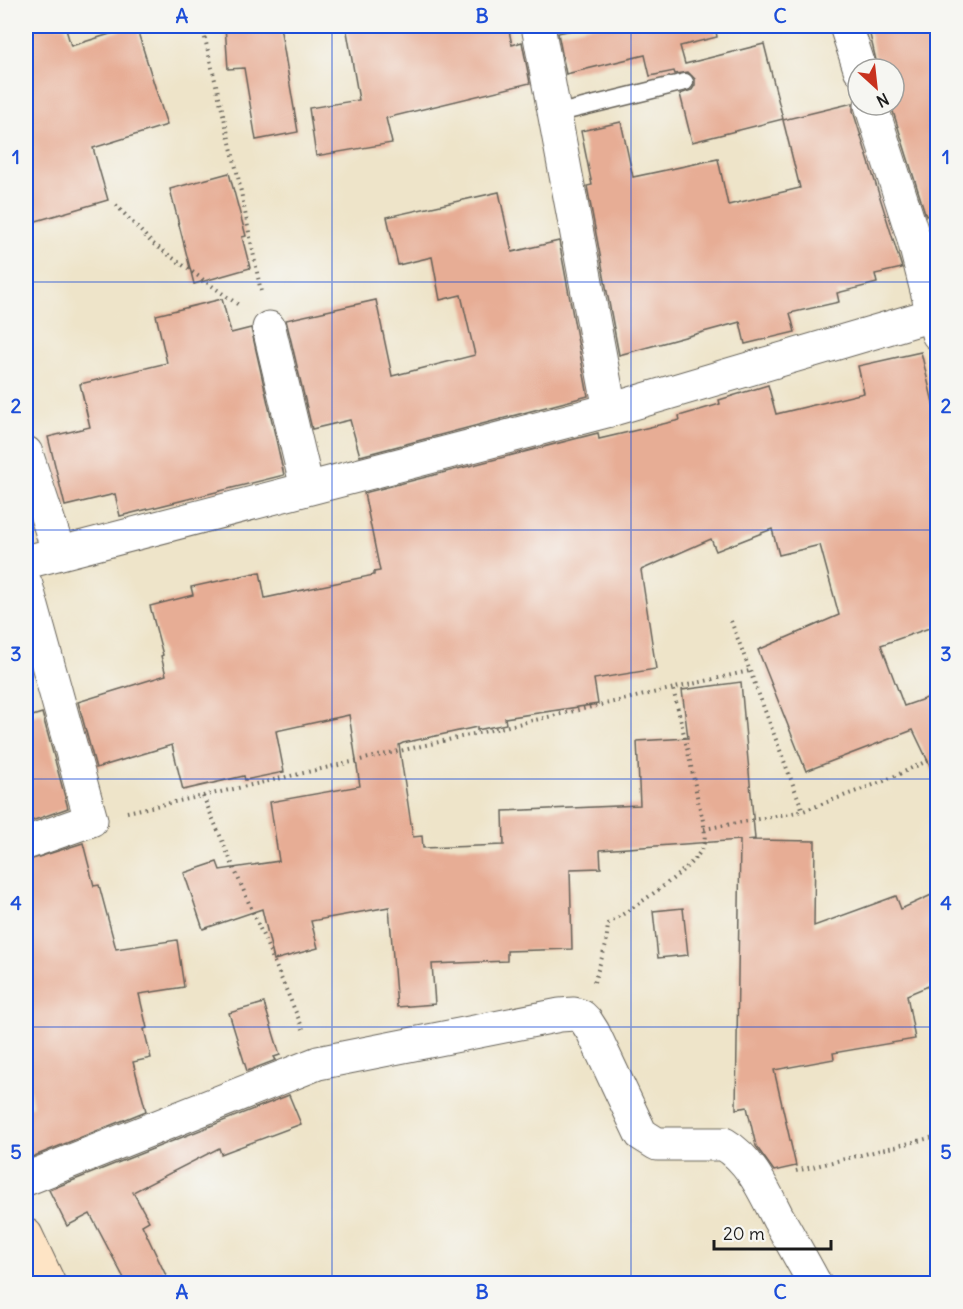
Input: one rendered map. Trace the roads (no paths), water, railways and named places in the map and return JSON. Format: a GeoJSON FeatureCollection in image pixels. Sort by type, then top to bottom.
{"type":"FeatureCollection","features":[{"type":"Feature","properties":{"kind":"street"},"geometry":{"type":"LineString","coordinates":[[538,26],[610,410]]}},
{"type":"Feature","properties":{"kind":"street"},"geometry":{"type":"LineString","coordinates":[[846,26],[856,57]]}},
{"type":"Feature","properties":{"kind":"street"},"geometry":{"type":"LineString","coordinates":[[26,562],[934,324],[925,232],[876,117]]}},
{"type":"Feature","properties":{"kind":"street"},"geometry":{"type":"LineString","coordinates":[[269,328],[308,488]]}},
{"type":"Feature","properties":{"kind":"street"},"geometry":{"type":"LineString","coordinates":[[26,453],[58,553]]}},
{"type":"Feature","properties":{"kind":"street"},"geometry":{"type":"LineString","coordinates":[[26,585],[91,820],[26,843]]}},
{"type":"Feature","properties":{"kind":"street"},"geometry":{"type":"LineString","coordinates":[[26,1179],[318,1063],[574,1014],[581,1016],[593,1032],[641,1134],[657,1144],[724,1144],[742,1158],[758,1181],[815,1284]]}},
{"type":"Feature","properties":{"kind":"street"},"geometry":{"type":"LineString","coordinates":[[26,1235],[49,1284]]}},
{"type":"Feature","properties":{"kind":"lane"},"geometry":{"type":"LineString","coordinates":[[555,114],[685,82]]}}]}
